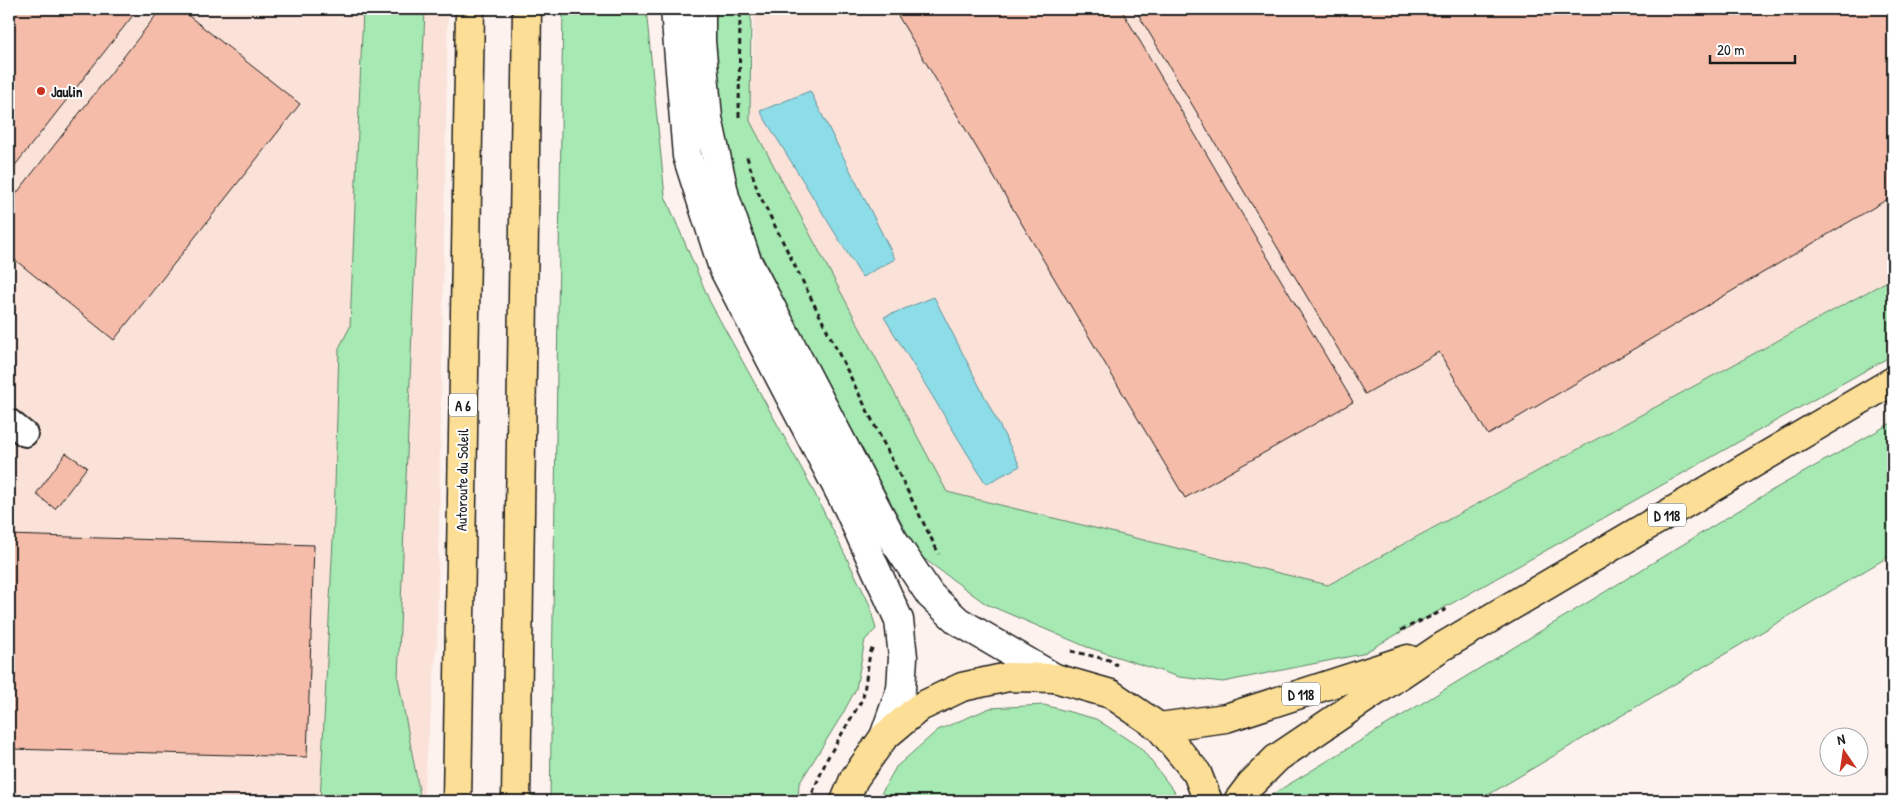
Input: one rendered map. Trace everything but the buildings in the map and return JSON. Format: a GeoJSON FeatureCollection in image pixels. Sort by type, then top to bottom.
{"type":"FeatureCollection","features":[{"type":"Feature","properties":{"kind":"main road","name":"Autoroute du Soleil"},"geometry":{"type":"LineString","coordinates":[[457,801],[470,9]]}},
{"type":"Feature","properties":{"kind":"main road"},"geometry":{"type":"LineString","coordinates":[[516,801],[527,9]]}},
{"type":"Feature","properties":{"kind":"main road"},"geometry":{"type":"LineString","coordinates":[[675,9],[687,156],[723,268],[848,508],[899,620],[903,657],[902,689],[884,738]]}},
{"type":"Feature","properties":{"kind":"main road"},"geometry":{"type":"LineString","coordinates":[[702,9],[701,41],[708,118],[725,197],[744,252],[892,538],[930,595],[958,621],[1055,678]]}},
{"type":"Feature","properties":{"kind":"main road","name":"D 118"},"geometry":{"type":"LineString","coordinates":[[1238,801],[1251,784],[1277,758],[1440,648],[1893,381]]}},
{"type":"Feature","properties":{"kind":"main road","name":"D 118"},"geometry":{"type":"LineString","coordinates":[[1159,727],[1226,718],[1440,648]]}},
{"type":"Feature","properties":{"kind":"main road"},"geometry":{"type":"LineString","coordinates":[[845,801],[854,779],[884,738],[920,708],[962,687],[1008,676],[1055,678],[1111,694],[1159,727],[1197,773],[1208,801]]}},
{"type":"Feature","properties":{"kind":"path"},"geometry":{"type":"LineString","coordinates":[[739,120],[740,9]]}},
{"type":"Feature","properties":{"kind":"path"},"geometry":{"type":"LineString","coordinates":[[747,156],[758,192],[943,561]]}},
{"type":"Feature","properties":{"kind":"path"},"geometry":{"type":"LineString","coordinates":[[1393,634],[1454,605]]}},
{"type":"Feature","properties":{"kind":"path"},"geometry":{"type":"LineString","coordinates":[[809,801],[827,759],[862,698],[870,653],[874,646]]}},
{"type":"Feature","properties":{"kind":"path"},"geometry":{"type":"LineString","coordinates":[[1065,649],[1109,660],[1124,670]]}},
{"type":"Feature","properties":{"kind":"path"},"geometry":{"type":"LineString","coordinates":[[735,801],[748,797],[784,801]]}},
{"type":"Feature","properties":{"kind":"shaded area"},"geometry":{"type":"Polygon","coordinates":[[[9,9],[448,9],[437,642],[423,801],[9,801],[9,9]]]}},
{"type":"Feature","properties":{"kind":"shaded area"},"geometry":{"type":"Polygon","coordinates":[[[754,9],[1893,9],[1893,278],[1328,585],[947,492],[750,121],[754,9]]]}},
{"type":"Feature","properties":{"kind":"green space"},"geometry":{"type":"Polygon","coordinates":[[[363,9],[425,9],[398,678],[421,801],[320,801],[334,519],[339,348],[350,327],[363,9]]]}},
{"type":"Feature","properties":{"kind":"green space"},"geometry":{"type":"Polygon","coordinates":[[[563,9],[646,9],[665,196],[710,302],[809,482],[869,603],[876,629],[865,640],[856,689],[799,784],[798,801],[550,801],[563,9]]]}},
{"type":"Feature","properties":{"kind":"green space"},"geometry":{"type":"Polygon","coordinates":[[[716,9],[751,9],[750,121],[947,492],[1328,585],[1893,278],[1893,355],[1362,654],[1223,682],[1179,677],[1087,647],[986,604],[919,555],[790,314],[747,224],[724,138],[715,46],[716,9]]]}},
{"type":"Feature","properties":{"kind":"green space"},"geometry":{"type":"Polygon","coordinates":[[[1893,422],[1893,554],[1478,801],[1271,801],[1273,794],[1769,492],[1893,422]]]}},
{"type":"Feature","properties":{"kind":"green space"},"geometry":{"type":"Polygon","coordinates":[[[1044,705],[1096,719],[1141,748],[1174,791],[1178,801],[877,801],[896,767],[938,730],[990,708],[1044,705]]]}},
{"type":"Feature","properties":{"kind":"water"},"geometry":{"type":"Polygon","coordinates":[[[810,91],[895,259],[862,277],[760,111],[810,91]]]}},
{"type":"Feature","properties":{"kind":"water"},"geometry":{"type":"Polygon","coordinates":[[[934,297],[1020,466],[986,484],[884,317],[934,297]]]}},
{"type":"Feature","properties":{"kind":"place","name":"Jaulin"},"geometry":{"type":"Point","coordinates":[41,91]}}]}
